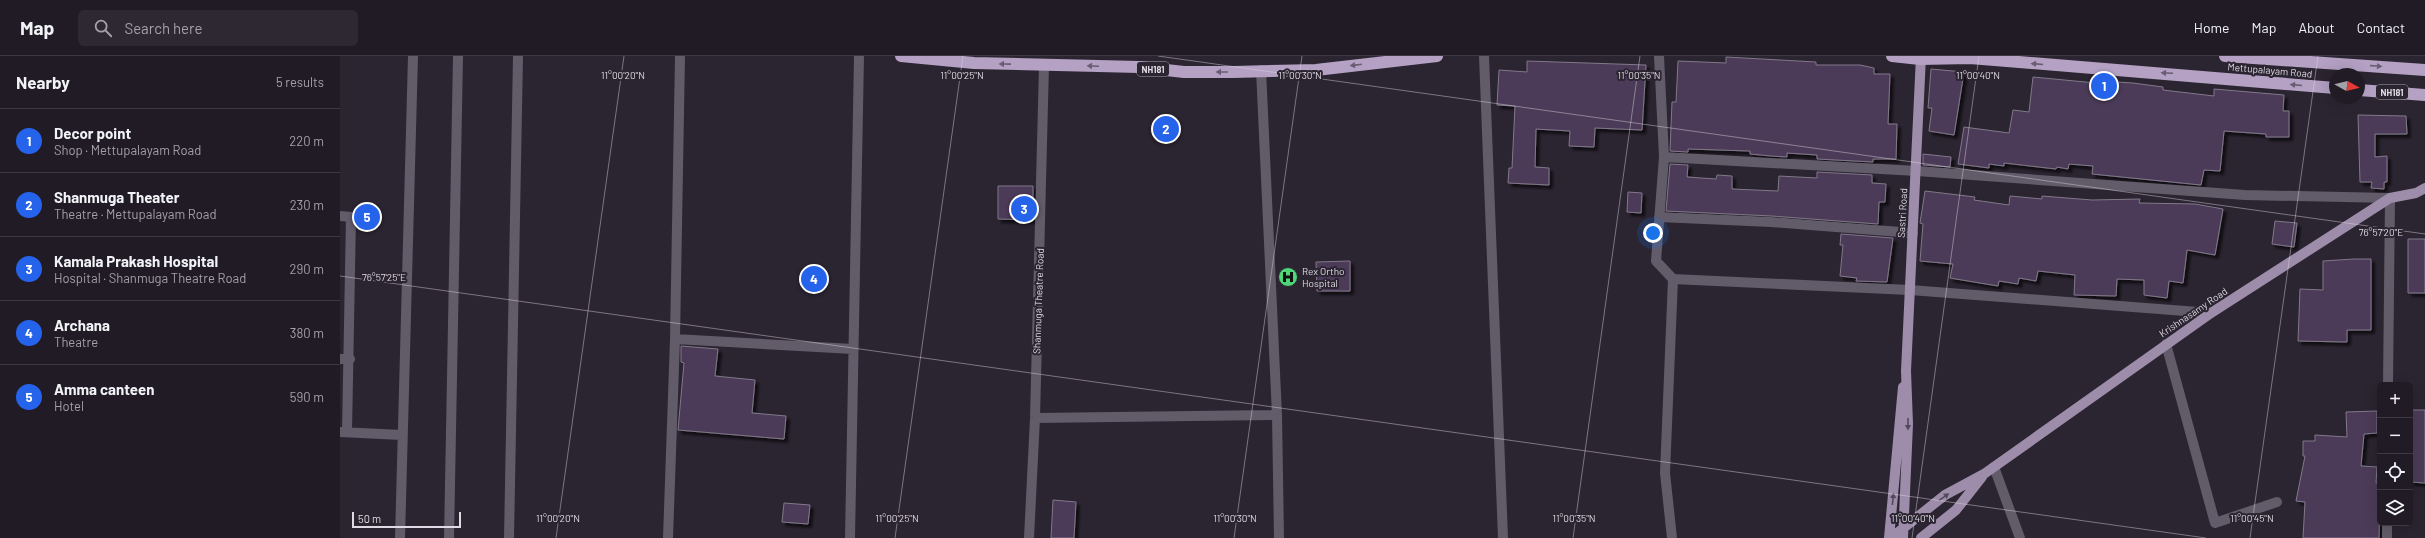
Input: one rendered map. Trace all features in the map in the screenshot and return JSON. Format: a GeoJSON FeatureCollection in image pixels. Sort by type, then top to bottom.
{"type":"FeatureCollection","features":[{"type":"Feature","properties":{"kind":"highway","name":"NH181"},"geometry":{"type":"LineString","coordinates":[[901,56],[974,63],[1139,67],[1184,72],[1316,70],[1437,56]]}},
{"type":"Feature","properties":{"kind":"highway","name":"Mettupalayam Road"},"geometry":{"type":"LineString","coordinates":[[1892,56],[1970,58],[2329,88]]}},
{"type":"Feature","properties":{"kind":"highway"},"geometry":{"type":"LineString","coordinates":[[2225,56],[2425,70]]}},
{"type":"Feature","properties":{"kind":"highway","name":"NH181"},"geometry":{"type":"LineString","coordinates":[[2365,90],[2425,95]]}},
{"type":"Feature","properties":{"kind":"main road","name":"Sastri Road"},"geometry":{"type":"LineString","coordinates":[[1903,533],[1908,424],[1906,371],[1917,171],[1920,57]]}},
{"type":"Feature","properties":{"kind":"main road"},"geometry":{"type":"LineString","coordinates":[[2421,190],[2425,180]]}},
{"type":"Feature","properties":{"kind":"main road","name":"Krishnasamy Road"},"geometry":{"type":"LineString","coordinates":[[1890,538],[1903,533],[1945,495],[1984,474],[2211,313],[2390,198],[2421,190]]}},
{"type":"Feature","properties":{"kind":"main road","name":"Sastri Road"},"geometry":{"type":"LineString","coordinates":[[1890,538],[1900,402],[1906,371]]}},
{"type":"Feature","properties":{"kind":"main road","name":"Krishnasamy Road"},"geometry":{"type":"LineString","coordinates":[[1921,538],[1956,510],[1984,474]]}},
{"type":"Feature","properties":{"kind":"street"},"geometry":{"type":"LineString","coordinates":[[400,538],[413,56]]}},
{"type":"Feature","properties":{"kind":"street"},"geometry":{"type":"LineString","coordinates":[[449,538],[458,56]]}},
{"type":"Feature","properties":{"kind":"street"},"geometry":{"type":"LineString","coordinates":[[509,538],[518,56]]}},
{"type":"Feature","properties":{"kind":"street"},"geometry":{"type":"LineString","coordinates":[[668,538],[675,339],[680,56]]}},
{"type":"Feature","properties":{"kind":"street"},"geometry":{"type":"LineString","coordinates":[[850,538],[858,56]]}},
{"type":"Feature","properties":{"kind":"street"},"geometry":{"type":"LineString","coordinates":[[1484,56],[1503,538]]}},
{"type":"Feature","properties":{"kind":"street"},"geometry":{"type":"LineString","coordinates":[[1659,56],[1664,157],[1656,261],[1673,279],[1910,290],[2211,313]]}},
{"type":"Feature","properties":{"kind":"street","name":"Shanmuga Theatre Road"},"geometry":{"type":"LineString","coordinates":[[1029,538],[1035,418],[1044,64]]}},
{"type":"Feature","properties":{"kind":"street"},"geometry":{"type":"LineString","coordinates":[[1261,70],[1277,415],[1279,538]]}},
{"type":"Feature","properties":{"kind":"street"},"geometry":{"type":"LineString","coordinates":[[1664,157],[1917,171],[2245,195],[2390,198],[2388,382]]}},
{"type":"Feature","properties":{"kind":"street"},"geometry":{"type":"LineString","coordinates":[[340,216],[351,217],[351,288],[345,359],[344,432],[402,435]]}},
{"type":"Feature","properties":{"kind":"street"},"geometry":{"type":"LineString","coordinates":[[1659,217],[1771,222],[1913,233]]}},
{"type":"Feature","properties":{"kind":"street"},"geometry":{"type":"LineString","coordinates":[[1672,538],[1665,472],[1673,279]]}},
{"type":"Feature","properties":{"kind":"street"},"geometry":{"type":"LineString","coordinates":[[340,289],[351,288]]}},
{"type":"Feature","properties":{"kind":"street"},"geometry":{"type":"LineString","coordinates":[[675,339],[853,349]]}},
{"type":"Feature","properties":{"kind":"street"},"geometry":{"type":"LineString","coordinates":[[2166,344],[2215,523],[2277,502]]}},
{"type":"Feature","properties":{"kind":"street"},"geometry":{"type":"LineString","coordinates":[[1035,418],[1277,415]]}},
{"type":"Feature","properties":{"kind":"street"},"geometry":{"type":"LineString","coordinates":[[1994,467],[2020,538]]}},
{"type":"Feature","properties":{"kind":"street"},"geometry":{"type":"LineString","coordinates":[[2387,526],[2387,538]]}},
{"type":"Feature","properties":{"kind":"building"},"geometry":{"type":"Polygon","coordinates":[[[1726,57],[1816,62],[1816,65],[1860,65],[1874,68],[1874,74],[1890,74],[1888,124],[1897,124],[1896,159],[1873,159],[1873,162],[1817,159],[1817,155],[1787,153],[1787,157],[1750,154],[1750,151],[1688,149],[1688,152],[1670,151],[1672,102],[1676,102],[1678,61],[1726,63],[1726,57]]]}},
{"type":"Feature","properties":{"kind":"building"},"geometry":{"type":"Polygon","coordinates":[[[1527,61],[1646,65],[1642,130],[1595,128],[1594,147],[1569,146],[1570,131],[1536,129],[1535,167],[1549,168],[1549,185],[1508,183],[1509,168],[1512,168],[1515,106],[1497,105],[1499,70],[1527,72],[1527,61]]]}},
{"type":"Feature","properties":{"kind":"building"},"geometry":{"type":"Polygon","coordinates":[[[1931,69],[1964,72],[1954,135],[1929,131],[1932,108],[1928,108],[1931,69]]]}},
{"type":"Feature","properties":{"kind":"building"},"geometry":{"type":"Polygon","coordinates":[[[2033,77],[2117,85],[2117,82],[2133,83],[2163,87],[2163,90],[2214,96],[2214,89],[2284,95],[2283,111],[2289,111],[2289,137],[2266,137],[2266,134],[2224,131],[2220,171],[2204,170],[2201,185],[2092,174],[2093,166],[2069,164],[2068,169],[2057,167],[2056,169],[2004,163],[2004,166],[1989,164],[1989,168],[1958,164],[1964,127],[2009,133],[2013,110],[2029,112],[2033,77]]]}},
{"type":"Feature","properties":{"kind":"building"},"geometry":{"type":"Polygon","coordinates":[[[2358,115],[2406,116],[2407,134],[2375,134],[2375,157],[2387,156],[2387,182],[2384,182],[2384,189],[2371,188],[2372,182],[2360,182],[2358,115]]]}},
{"type":"Feature","properties":{"kind":"building"},"geometry":{"type":"Polygon","coordinates":[[[1923,154],[1951,157],[1950,167],[1923,165],[1923,154]]]}},
{"type":"Feature","properties":{"kind":"building"},"geometry":{"type":"Polygon","coordinates":[[[1670,164],[1688,165],[1687,177],[1716,179],[1717,175],[1732,176],[1732,189],[1778,191],[1779,176],[1817,178],[1817,172],[1872,175],[1872,183],[1886,184],[1885,202],[1879,202],[1878,224],[1772,216],[1666,211],[1670,164]]]}},
{"type":"Feature","properties":{"kind":"building"},"geometry":{"type":"Polygon","coordinates":[[[998,186],[1033,186],[1033,220],[998,219],[998,186]]]}},
{"type":"Feature","properties":{"kind":"building"},"geometry":{"type":"Polygon","coordinates":[[[1925,191],[1975,197],[1974,200],[2009,205],[2010,196],[2042,199],[2042,196],[2092,200],[2140,199],[2139,203],[2195,204],[2223,209],[2215,255],[2187,250],[2183,283],[2169,281],[2167,298],[2144,295],[2144,280],[2117,279],[2116,296],[2074,295],[2075,275],[2038,271],[2036,281],[2019,278],[2018,284],[1999,281],[1998,286],[1950,278],[1953,264],[1920,261],[1923,224],[1920,223],[1925,191]]]}},
{"type":"Feature","properties":{"kind":"building"},"geometry":{"type":"Polygon","coordinates":[[[1628,192],[1642,193],[1641,213],[1627,212],[1628,192]]]}},
{"type":"Feature","properties":{"kind":"building"},"geometry":{"type":"Polygon","coordinates":[[[2275,221],[2297,223],[2294,247],[2272,244],[2275,221]]]}},
{"type":"Feature","properties":{"kind":"building"},"geometry":{"type":"Polygon","coordinates":[[[1841,234],[1893,238],[1887,282],[1856,281],[1857,278],[1840,276],[1843,245],[1840,245],[1841,234]]]}},
{"type":"Feature","properties":{"kind":"building"},"geometry":{"type":"Polygon","coordinates":[[[2408,239],[2425,239],[2425,293],[2408,293],[2408,239]]]}},
{"type":"Feature","properties":{"kind":"building"},"geometry":{"type":"Polygon","coordinates":[[[2371,259],[2371,330],[2347,330],[2347,342],[2298,341],[2300,289],[2323,290],[2323,261],[2371,259]]]}},
{"type":"Feature","properties":{"kind":"building"},"geometry":{"type":"Polygon","coordinates":[[[1350,261],[1350,291],[1317,291],[1316,262],[1350,261]]]}},
{"type":"Feature","properties":{"kind":"building"},"geometry":{"type":"Polygon","coordinates":[[[681,346],[718,349],[715,376],[755,380],[752,413],[786,416],[784,439],[678,430],[684,363],[681,362],[681,346]]]}},
{"type":"Feature","properties":{"kind":"building"},"geometry":{"type":"Polygon","coordinates":[[[2413,410],[2425,410],[2425,483],[2413,482],[2413,410]]]}},
{"type":"Feature","properties":{"kind":"building"},"geometry":{"type":"Polygon","coordinates":[[[2377,411],[2377,433],[2364,434],[2361,466],[2377,467],[2377,526],[2379,526],[2379,538],[2303,538],[2305,502],[2296,501],[2305,456],[2303,456],[2303,441],[2315,441],[2315,435],[2347,437],[2346,412],[2377,411]]]}},
{"type":"Feature","properties":{"kind":"building"},"geometry":{"type":"Polygon","coordinates":[[[1053,500],[1076,502],[1074,538],[1051,538],[1053,500]]]}},
{"type":"Feature","properties":{"kind":"building"},"geometry":{"type":"Polygon","coordinates":[[[784,503],[810,505],[808,524],[782,522],[784,503]]]}},
{"type":"Feature","properties":{"kind":"place","name":"Decor point"},"geometry":{"type":"Point","coordinates":[2104,86]}},
{"type":"Feature","properties":{"kind":"place","name":"Shanmuga Theater"},"geometry":{"type":"Point","coordinates":[1166,129]}},
{"type":"Feature","properties":{"kind":"place","name":"Kamala Prakash Hospital"},"geometry":{"type":"Point","coordinates":[1024,209]}},
{"type":"Feature","properties":{"kind":"place","name":"Amma canteen"},"geometry":{"type":"Point","coordinates":[367,217]}},
{"type":"Feature","properties":{"kind":"place","name":"Rex Ortho Hospital"},"geometry":{"type":"Point","coordinates":[1288,277]}},
{"type":"Feature","properties":{"kind":"place","name":"Archana"},"geometry":{"type":"Point","coordinates":[814,279]}}]}
